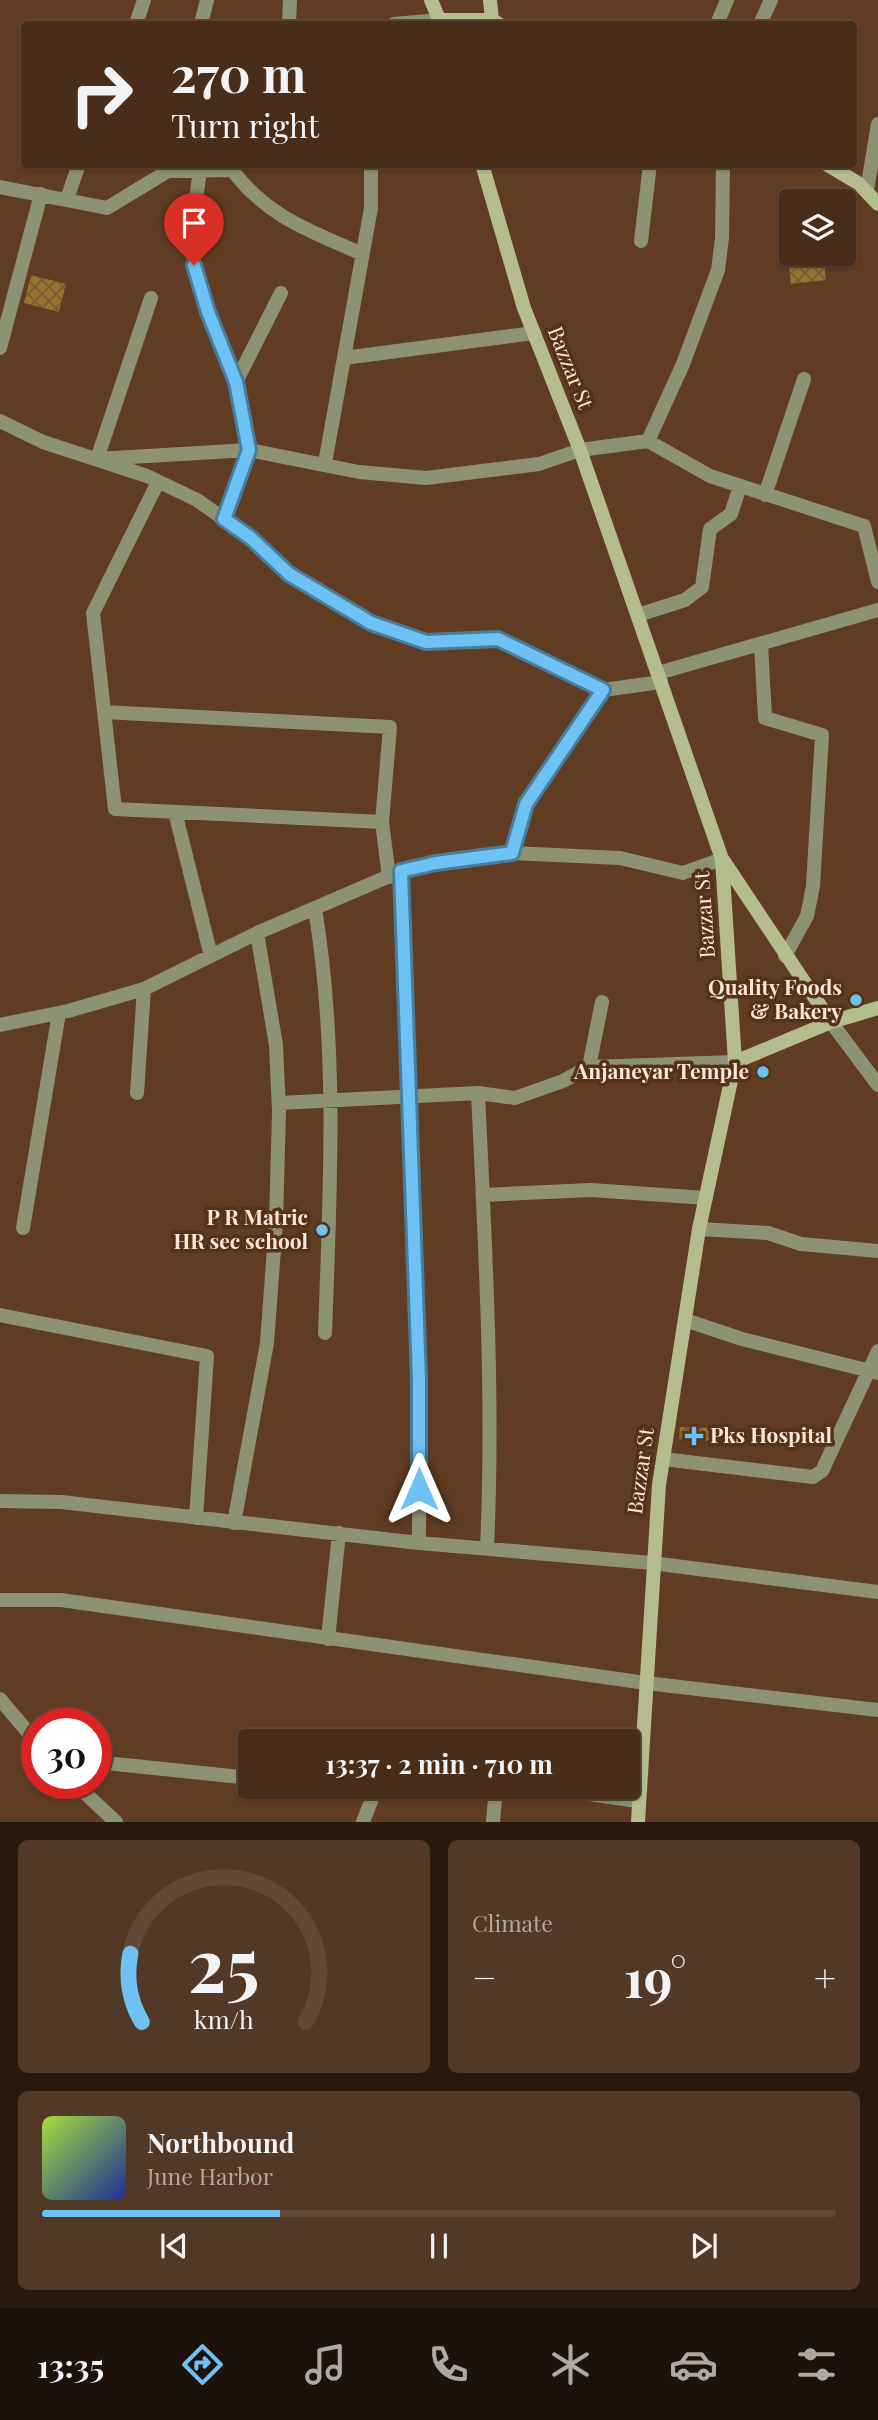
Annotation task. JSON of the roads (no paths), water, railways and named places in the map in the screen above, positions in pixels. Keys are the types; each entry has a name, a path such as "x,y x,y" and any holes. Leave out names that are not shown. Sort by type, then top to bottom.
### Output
{"main road":[{"path":"430,0 440,21"},
{"path":"490,0 495,21"},
{"name":"Bazzar St","path":"483,168 534,333 580,450 722,859 735,1062 699,1229 663,1459 652,1563 638,1822"},
{"path":"832,168 867,190 878,204"},
{"path":"722,859 831,1022"},
{"path":"735,1062 831,1022 878,1008"}],"street":[{"path":"137,21 144,0"},
{"path":"202,21 207,0"},
{"path":"289,21 290,0"},
{"path":"718,21 727,0"},
{"path":"761,21 771,0"},
{"path":"867,190 878,124"},
{"path":"67,199 78,168"},
{"path":"0,187 107,208 168,168 200,171 226,168"},
{"path":"236,168 252,195 282,218 362,254"},
{"path":"325,463 371,208 371,168"},
{"path":"641,241 650,168"},
{"path":"648,441 683,363 718,270 722,238 723,168"},
{"path":"200,171 194,216 194,265 208,312 236,382 249,450 224,519"},
{"path":"0,348 41,194"},
{"path":"236,382 281,293"},
{"path":"97,459 151,298"},
{"path":"344,358 534,333"},
{"path":"765,495 804,379"},
{"path":"0,421 43,442 97,459 197,500 251,538 289,574 371,623 426,642 498,639 603,690 660,678 696,660 878,610"},
{"path":"97,459 249,450 325,463 359,472 426,478 539,464 580,450 648,441 710,476 864,526 878,582"},
{"path":"158,482 93,613 116,809 382,822"},
{"path":"638,615 685,600 702,587 710,529 731,514 740,486"},
{"path":"761,644 765,718 822,735 813,886 807,916 785,956"},
{"path":"512,853 526,804 603,690"},
{"path":"104,712 390,727 382,822 395,874 410,1098 419,1380 419,1543"},
{"path":"175,812 211,956"},
{"path":"0,1025 59,1013 144,989 257,933 395,874 436,863 512,853 620,858 683,873 722,859"},
{"path":"315,909 328,1014 326,1333"},
{"path":"233,1523 267,1343 276,1222 279,1103 276,1045 257,933"},
{"path":"137,1093 144,989"},
{"path":"589,1067 602,1002"},
{"path":"23,1228 59,1013"},
{"path":"831,1022 878,1085"},
{"path":"279,1103 478,1093 515,1097 563,1081 589,1067 735,1062"},
{"path":"478,1093 492,1443 487,1548"},
{"path":"483,1195 591,1190 706,1198"},
{"path":"699,1229 768,1233 801,1244 878,1251"},
{"path":"0,1315 206,1356 196,1518"},
{"path":"685,1320 742,1339 872,1371"},
{"path":"663,1459 813,1477 822,1471 872,1371 878,1351"},
{"path":"0,1502 61,1502 419,1543 652,1563 878,1592"},
{"path":"328,1639 339,1533"},
{"path":"0,1600 61,1600 646,1684 878,1710"},
{"path":"0,1699 21,1724"},
{"path":"112,1764 238,1777"},
{"path":"91,1799 116,1822"},
{"path":"363,1822 372,1799"},
{"path":"493,1822 495,1799"},
{"path":"624,1799 638,1801"}],"place":[{"name":"Quality Foods & Bakery","path":"856,1000"},
{"name":"Anjaneyar Temple","path":"763,1072"},
{"name":"P R Matric HR sec school","path":"322,1230"},
{"name":"Pks Hospital","path":"694,1436"}]}
